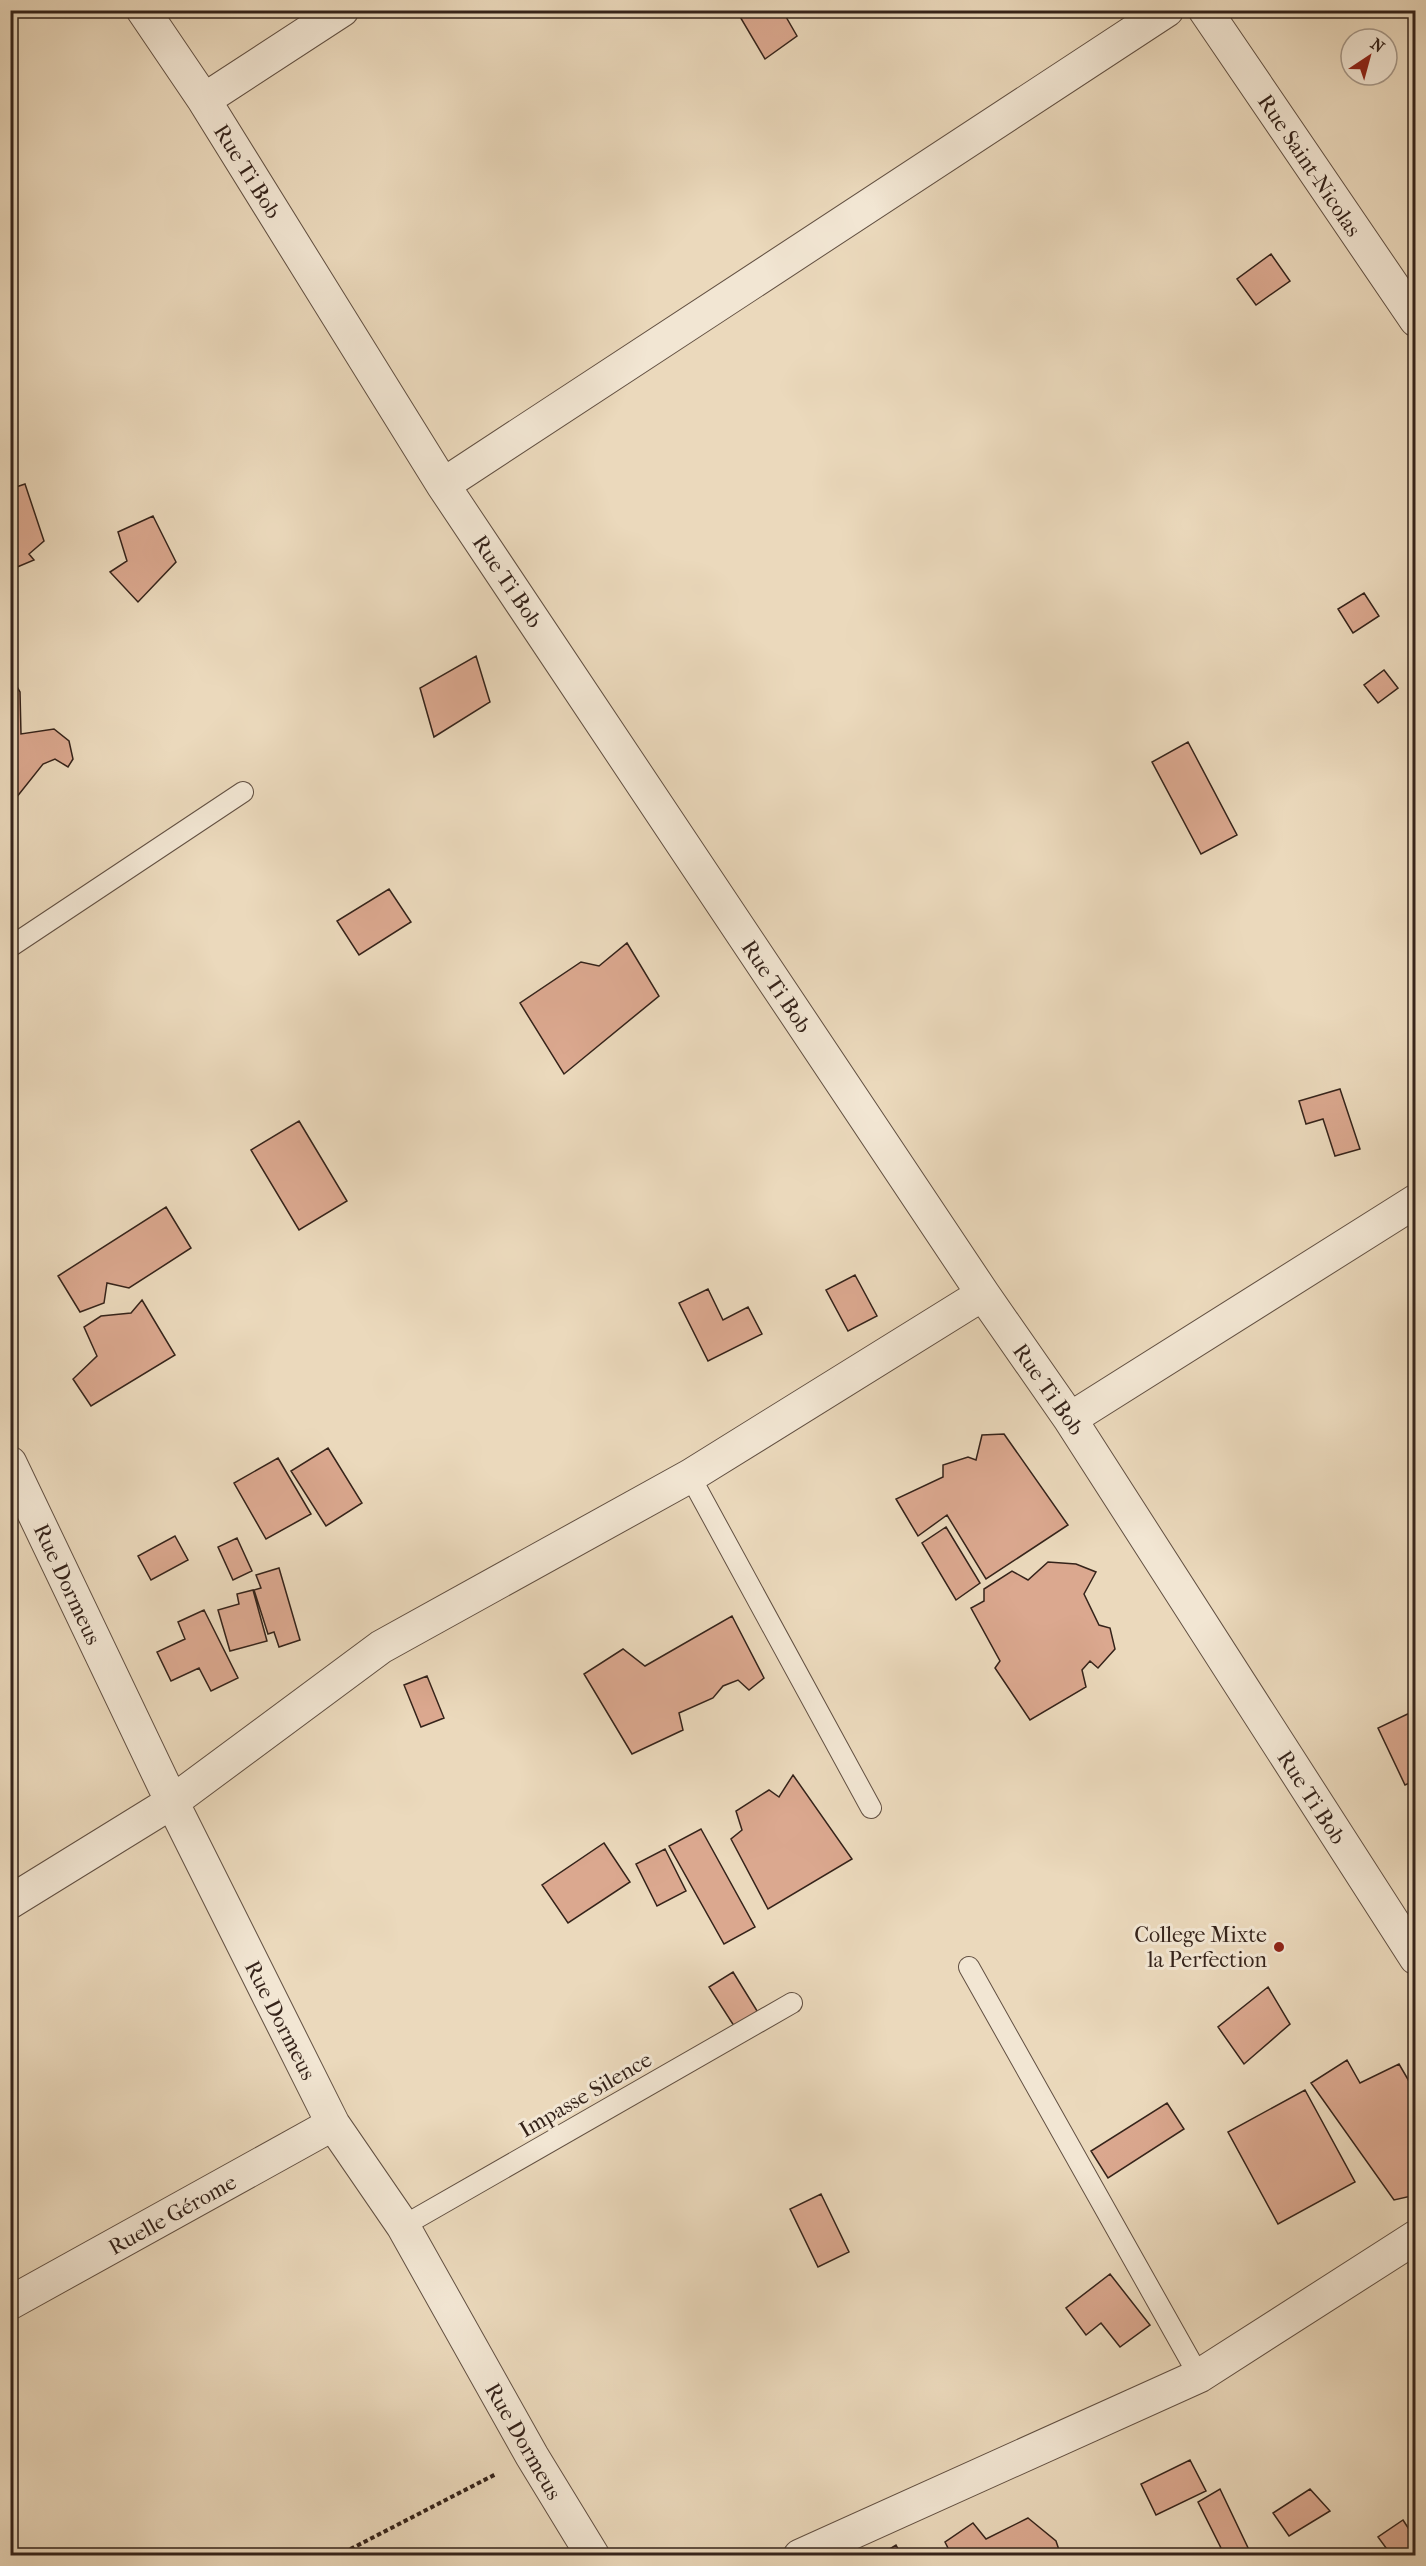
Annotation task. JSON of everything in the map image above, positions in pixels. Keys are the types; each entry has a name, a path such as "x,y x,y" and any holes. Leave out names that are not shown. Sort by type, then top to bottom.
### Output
{"street":[{"name":"Rue Ti Bob","path":"143,10 204,100 443,485 982,1294 1070,1419 1416,1958"},
{"path":"204,100 342,10"},
{"path":"443,485 1167,10"},
{"name":"Rue Saint-Nicolas","path":"1205,10 1416,320"},
{"path":"1070,1419 1416,1201"},
{"path":"10,1902 172,1802 381,1647 690,1476 982,1294"},
{"name":"Rue Dormeus","path":"10,1463 172,1802 333,2124 403,2226 532,2456 593,2556"},
{"name":"Ruelle Gérome","path":"10,2303 333,2124"},
{"path":"800,2556 1199,2376 1416,2237"}],"lane":[{"path":"10,947 243,792"},
{"path":"690,1476 871,1808"},
{"path":"969,1967 1199,2376"},
{"name":"Impasse Silence","path":"403,2226 792,2003"}],"path":[{"path":"337,2556 532,2456"}],"building":[{"path":"736,10 782,10 797,36 765,59"},
{"path":"1271,254 1290,281 1256,305 1237,279"},
{"path":"25,484 44,541 29,554 34,560 10,570 10,489"},
{"path":"153,516 176,562 138,602 110,572 127,561 118,532"},
{"path":"1364,593 1379,616 1353,633 1338,609"},
{"path":"476,656 490,702 434,737 420,688"},
{"path":"1384,670 1398,688 1378,703 1364,685"},
{"path":"12,678 20,692 21,734 54,729 69,741 73,759 68,767 55,759 43,764 16,798 10,798"},
{"path":"1188,742 1237,835 1201,854 1152,762"},
{"path":"389,889 411,922 359,955 337,921"},
{"path":"627,943 659,996 564,1074 520,1003 581,962 599,966"},
{"path":"1340,1089 1360,1149 1335,1156 1323,1119 1306,1124 1299,1101"},
{"path":"299,1121 347,1201 299,1230 251,1150"},
{"path":"166,1207 191,1248 129,1288 107,1283 104,1303 80,1312 58,1276"},
{"path":"855,1275 877,1316 848,1331 826,1290"},
{"path":"708,1289 723,1320 748,1307 762,1334 708,1361 679,1303"},
{"path":"142,1300 175,1355 91,1406 73,1379 97,1356 84,1327 101,1316 131,1313"},
{"path":"1004,1434 1068,1525 986,1579 947,1515 918,1536 896,1499 943,1477 943,1465 968,1457 976,1460 982,1435"},
{"path":"328,1448 362,1503 326,1526 291,1471"},
{"path":"278,1458 311,1514 266,1539 234,1483"},
{"path":"946,1527 980,1583 956,1600 922,1543"},
{"path":"175,1536 188,1560 151,1580 138,1556"},
{"path":"237,1538 252,1571 233,1580 218,1547"},
{"path":"1048,1562 1076,1564 1096,1572 1084,1594 1099,1625 1110,1628 1115,1649 1098,1668 1090,1661 1082,1670 1086,1687 1030,1720 995,1668 1000,1661 971,1608 984,1601 984,1589 1012,1571 1028,1580"},
{"path":"279,1568 300,1640 279,1647 274,1632 268,1634 254,1590 261,1588 256,1575"},
{"path":"253,1590 267,1641 230,1651 218,1610 239,1604 237,1594"},
{"path":"204,1610 238,1678 211,1691 199,1668 171,1681 157,1652 185,1639 178,1622"},
{"path":"732,1616 764,1678 749,1690 738,1680 723,1686 713,1698 679,1713 683,1730 632,1754 584,1674 623,1649 645,1666"},
{"path":"427,1676 444,1718 421,1727 404,1685"},
{"path":"1416,1710 1416,1780 1405,1785 1378,1728"},
{"path":"793,1775 852,1859 768,1909 731,1839 742,1830 736,1811 769,1790 779,1797"},
{"path":"701,1829 755,1927 724,1944 669,1846"},
{"path":"604,1843 630,1882 568,1923 542,1885"},
{"path":"665,1849 686,1891 657,1906 636,1864"},
{"path":"733,1972 759,2014 736,2029 709,1987"},
{"path":"1268,1987 1290,2024 1244,2064 1218,2027"},
{"path":"1347,2060 1360,2083 1399,2064 1413,2088 1416,2087 1416,2195 1394,2200 1311,2083"},
{"path":"1305,2090 1355,2182 1278,2224 1228,2132"},
{"path":"1167,2103 1184,2129 1108,2178 1091,2151"},
{"path":"821,2194 849,2252 818,2267 790,2209"},
{"path":"1110,2274 1150,2325 1120,2347 1101,2323 1086,2335 1066,2308"},
{"path":"1190,2460 1206,2491 1156,2515 1141,2484"},
{"path":"1220,2489 1251,2554 1225,2556 1198,2502"},
{"path":"1310,2489 1330,2511 1289,2536 1273,2513"},
{"path":"1028,2518 1056,2541 1061,2556 952,2556 945,2542 973,2523 986,2539"},
{"path":"1403,2520 1416,2540 1416,2556 1392,2556 1378,2537"},
{"path":"896,2545 902,2556 878,2556"}],"place":[{"name":"College Mixte la Perfection","path":"1279,1947"}]}
